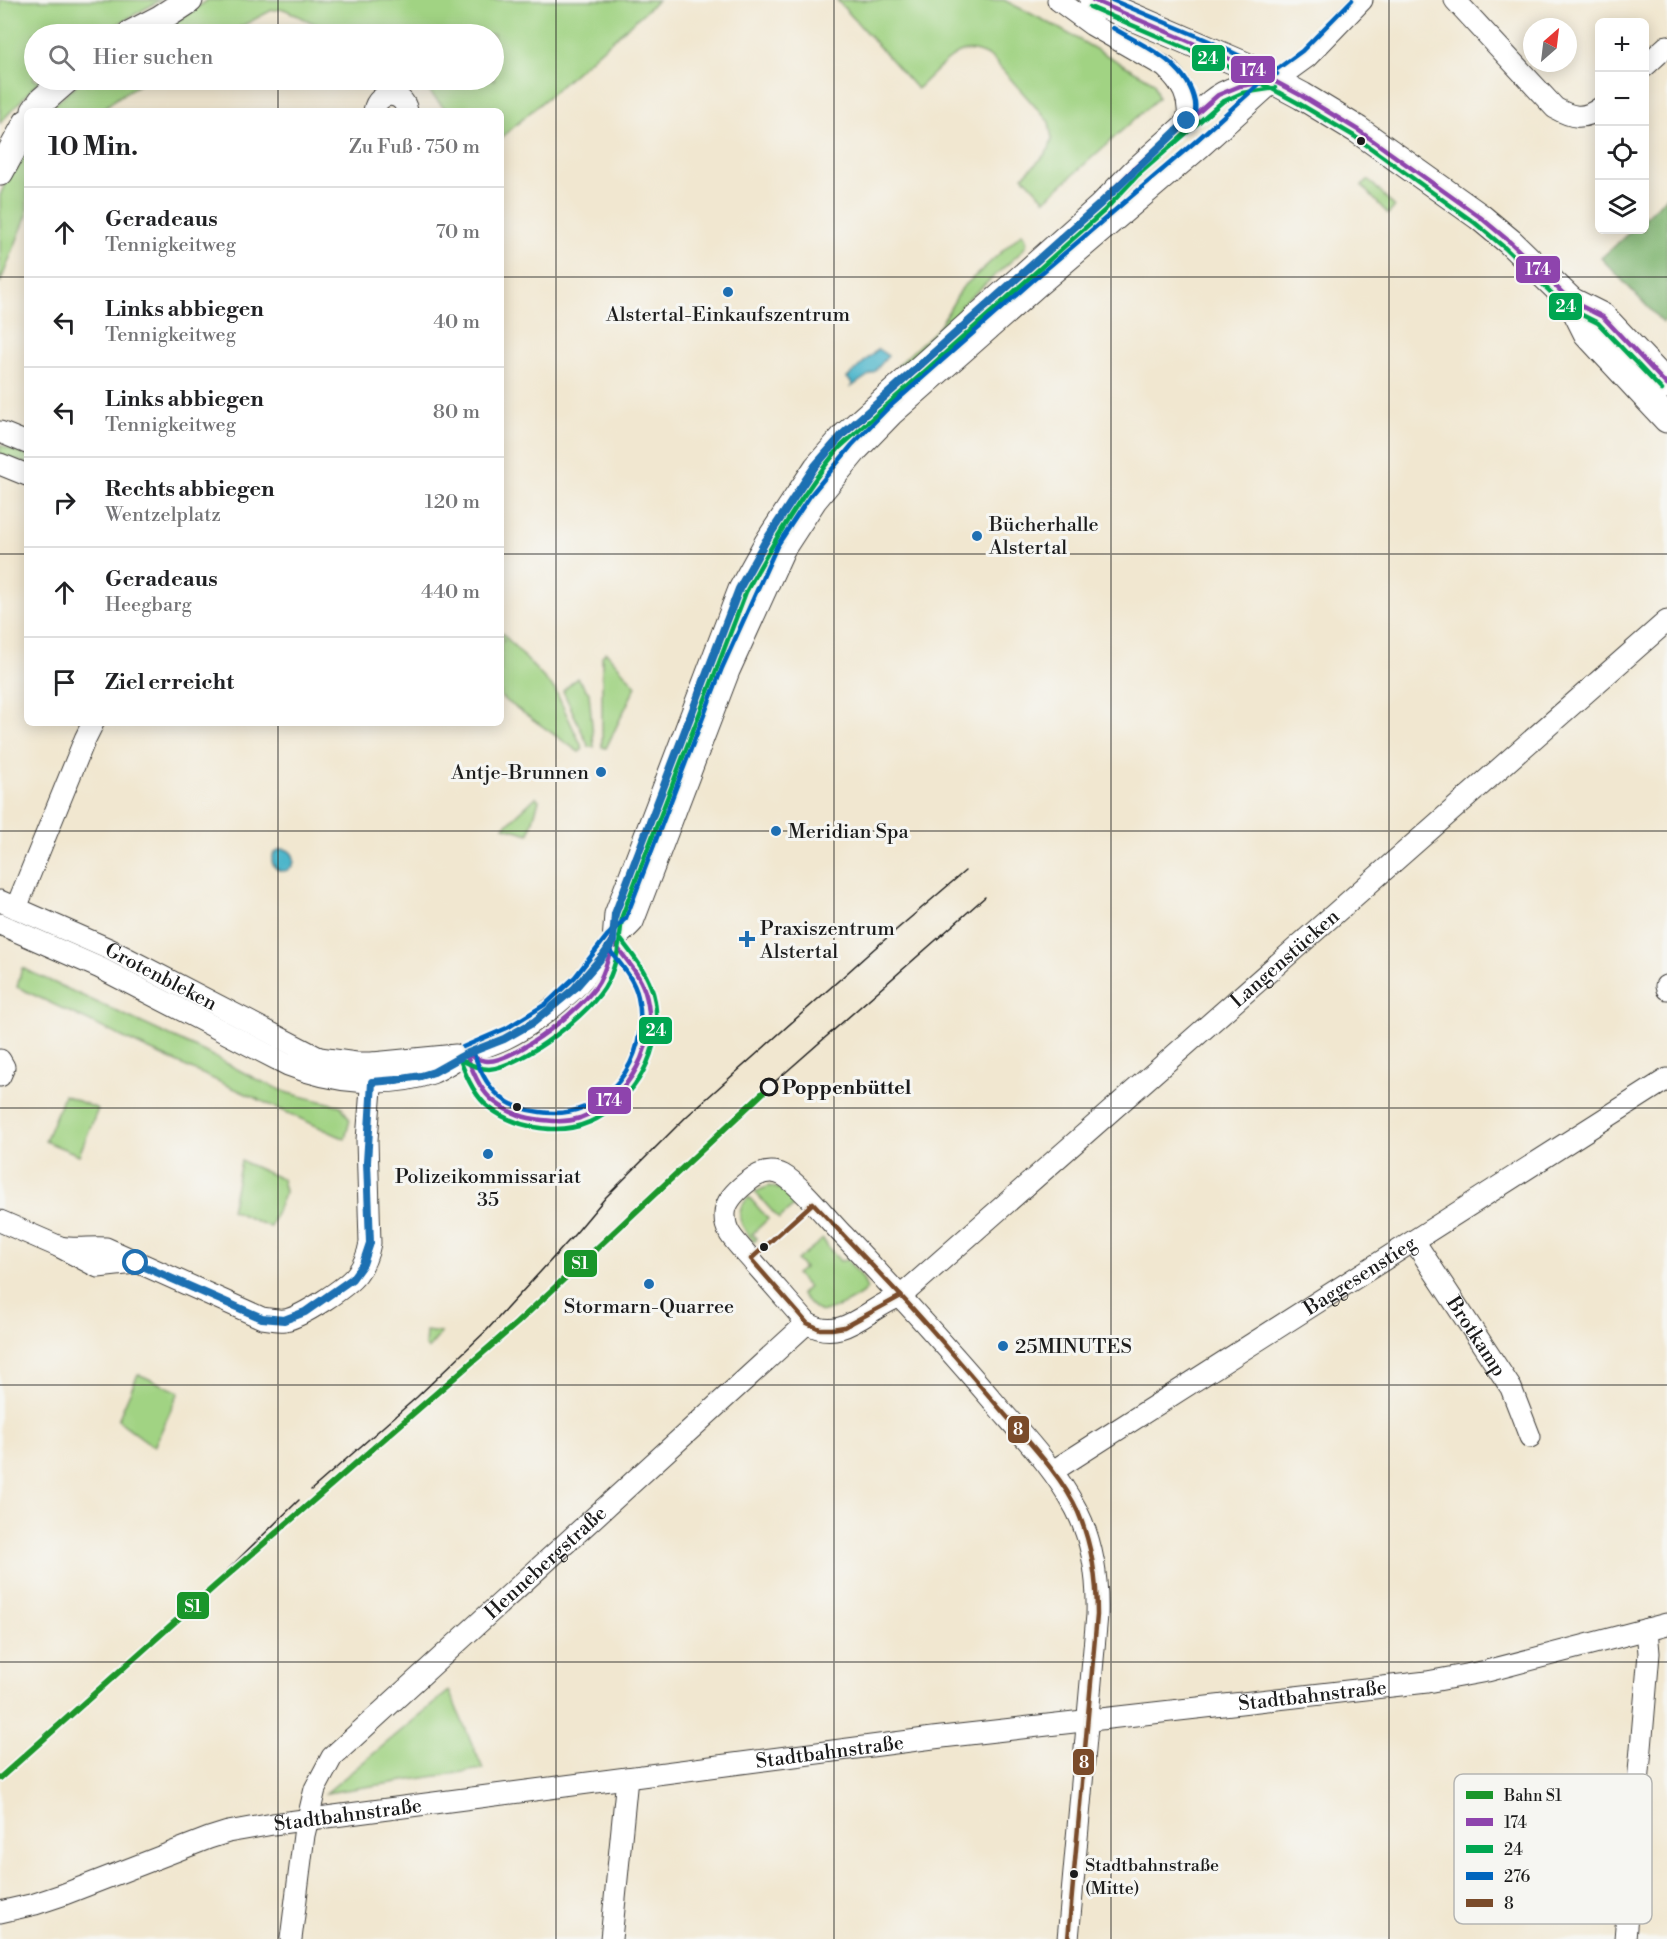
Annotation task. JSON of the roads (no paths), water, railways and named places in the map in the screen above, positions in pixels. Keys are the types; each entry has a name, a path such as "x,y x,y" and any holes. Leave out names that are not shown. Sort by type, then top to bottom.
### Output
{"main road":[{"path":"152,24 189,0"},
{"path":"1093,0 1206,48 1340,117 1458,200 1510,242 1571,301 1603,317 1667,385"},
{"path":"37,108 55,90"},
{"path":"0,172 24,128"},
{"path":"1571,301 1587,333 1667,419"}],"street":[{"path":"1058,0 1092,25 1171,73 1181,84 1186,96 1189,105 1187,121"},
{"path":"0,1221 60,1247 98,1267 136,1263 262,1318 275,1320 292,1318 338,1290 359,1271 370,1243 367,1162 373,1073 421,1076 504,1039 540,1017 575,988 613,942 633,922 729,671 784,550 816,501 858,450 892,415 1036,288 1202,147 1274,81 1321,44 1362,0"},
{"path":"1455,0 1555,108 1569,116 1579,117 1595,111"},
{"path":"1649,62 1667,46"},
{"path":"613,942 615,914 732,606 765,542 815,466 843,434 1099,205 1187,121 1220,93 1228,88 1274,81"},
{"path":"375,108 380,98 390,95 401,98 406,108"},
{"path":"0,432 24,442"},
{"path":"0,464 24,474"},
{"name":"Langenstücken","path":"807,1323 824,1330 846,1327 916,1285 1667,621"},
{"path":"8,904 83,728"},
{"name":"Grotenbleken","path":"8,904 109,949 319,1058"},
{"name":"Grotenbleken","path":"0,924 100,968 302,1071 351,1080 373,1073"},
{"name":"Grotenbleken","path":"246,1044 279,1053 356,1063 373,1073"},
{"path":"0,1060 4,1069 0,1076"},
{"name":"Baggesenstieg","path":"1053,1471 1667,1079"},
{"path":"807,1323 731,1235 726,1222 726,1209 732,1197 755,1176 762,1173 776,1173 790,1180 901,1296 1053,1471 1078,1512 1094,1563 1097,1615 1068,1939"},
{"name":"Brotkamp","path":"1414,1241 1510,1388 1530,1437"},
{"name":"Hennebergstraße","path":"291,1939 302,1844 315,1789 332,1757 807,1323"},
{"path":"1639,1774 1649,1653 1657,1626"},
{"name":"Stadtbahnstraße","path":"0,1912 44,1901 219,1835 250,1828 1089,1719 1427,1682 1487,1671 1657,1626"},
{"path":"610,1939 627,1778"},
{"path":"1625,1939 1626,1924"}],"water":[{"path":"878,349 888,356 875,371 851,387 852,383 847,378"},
{"path":"283,849 291,852 294,860 291,868 283,871 275,868 272,860 275,852"}],"tram line":[{"path":"311,1490 417,1397 487,1330 606,1197 687,1116 965,871"},
{"path":"769,1087 985,897"},
{"path":"174,1622 299,1500"}],"rail line":[{"name":"S1","path":"0,1778 215,1586 517,1323 769,1087"}],"place":[{"name":"Alstertal-Einkaufszentrum","path":"728,292"},
{"name":"Bücherhalle Alstertal","path":"977,536"},
{"name":"Antje-Brunnen","path":"601,772"},
{"name":"Meridian Spa","path":"776,831"},
{"name":"Praxiszentrum Alstertal","path":"747,939"},
{"name":"Poppenbüttel","path":"769,1087"},
{"name":"Polizeikommissariat 35","path":"488,1154"},
{"name":"Stormarn-Quarree","path":"649,1284"},
{"name":"25MINUTES","path":"1003,1346"},
{"name":"Stadtbahnstraße (Mitte)","path":"1074,1874"}]}
